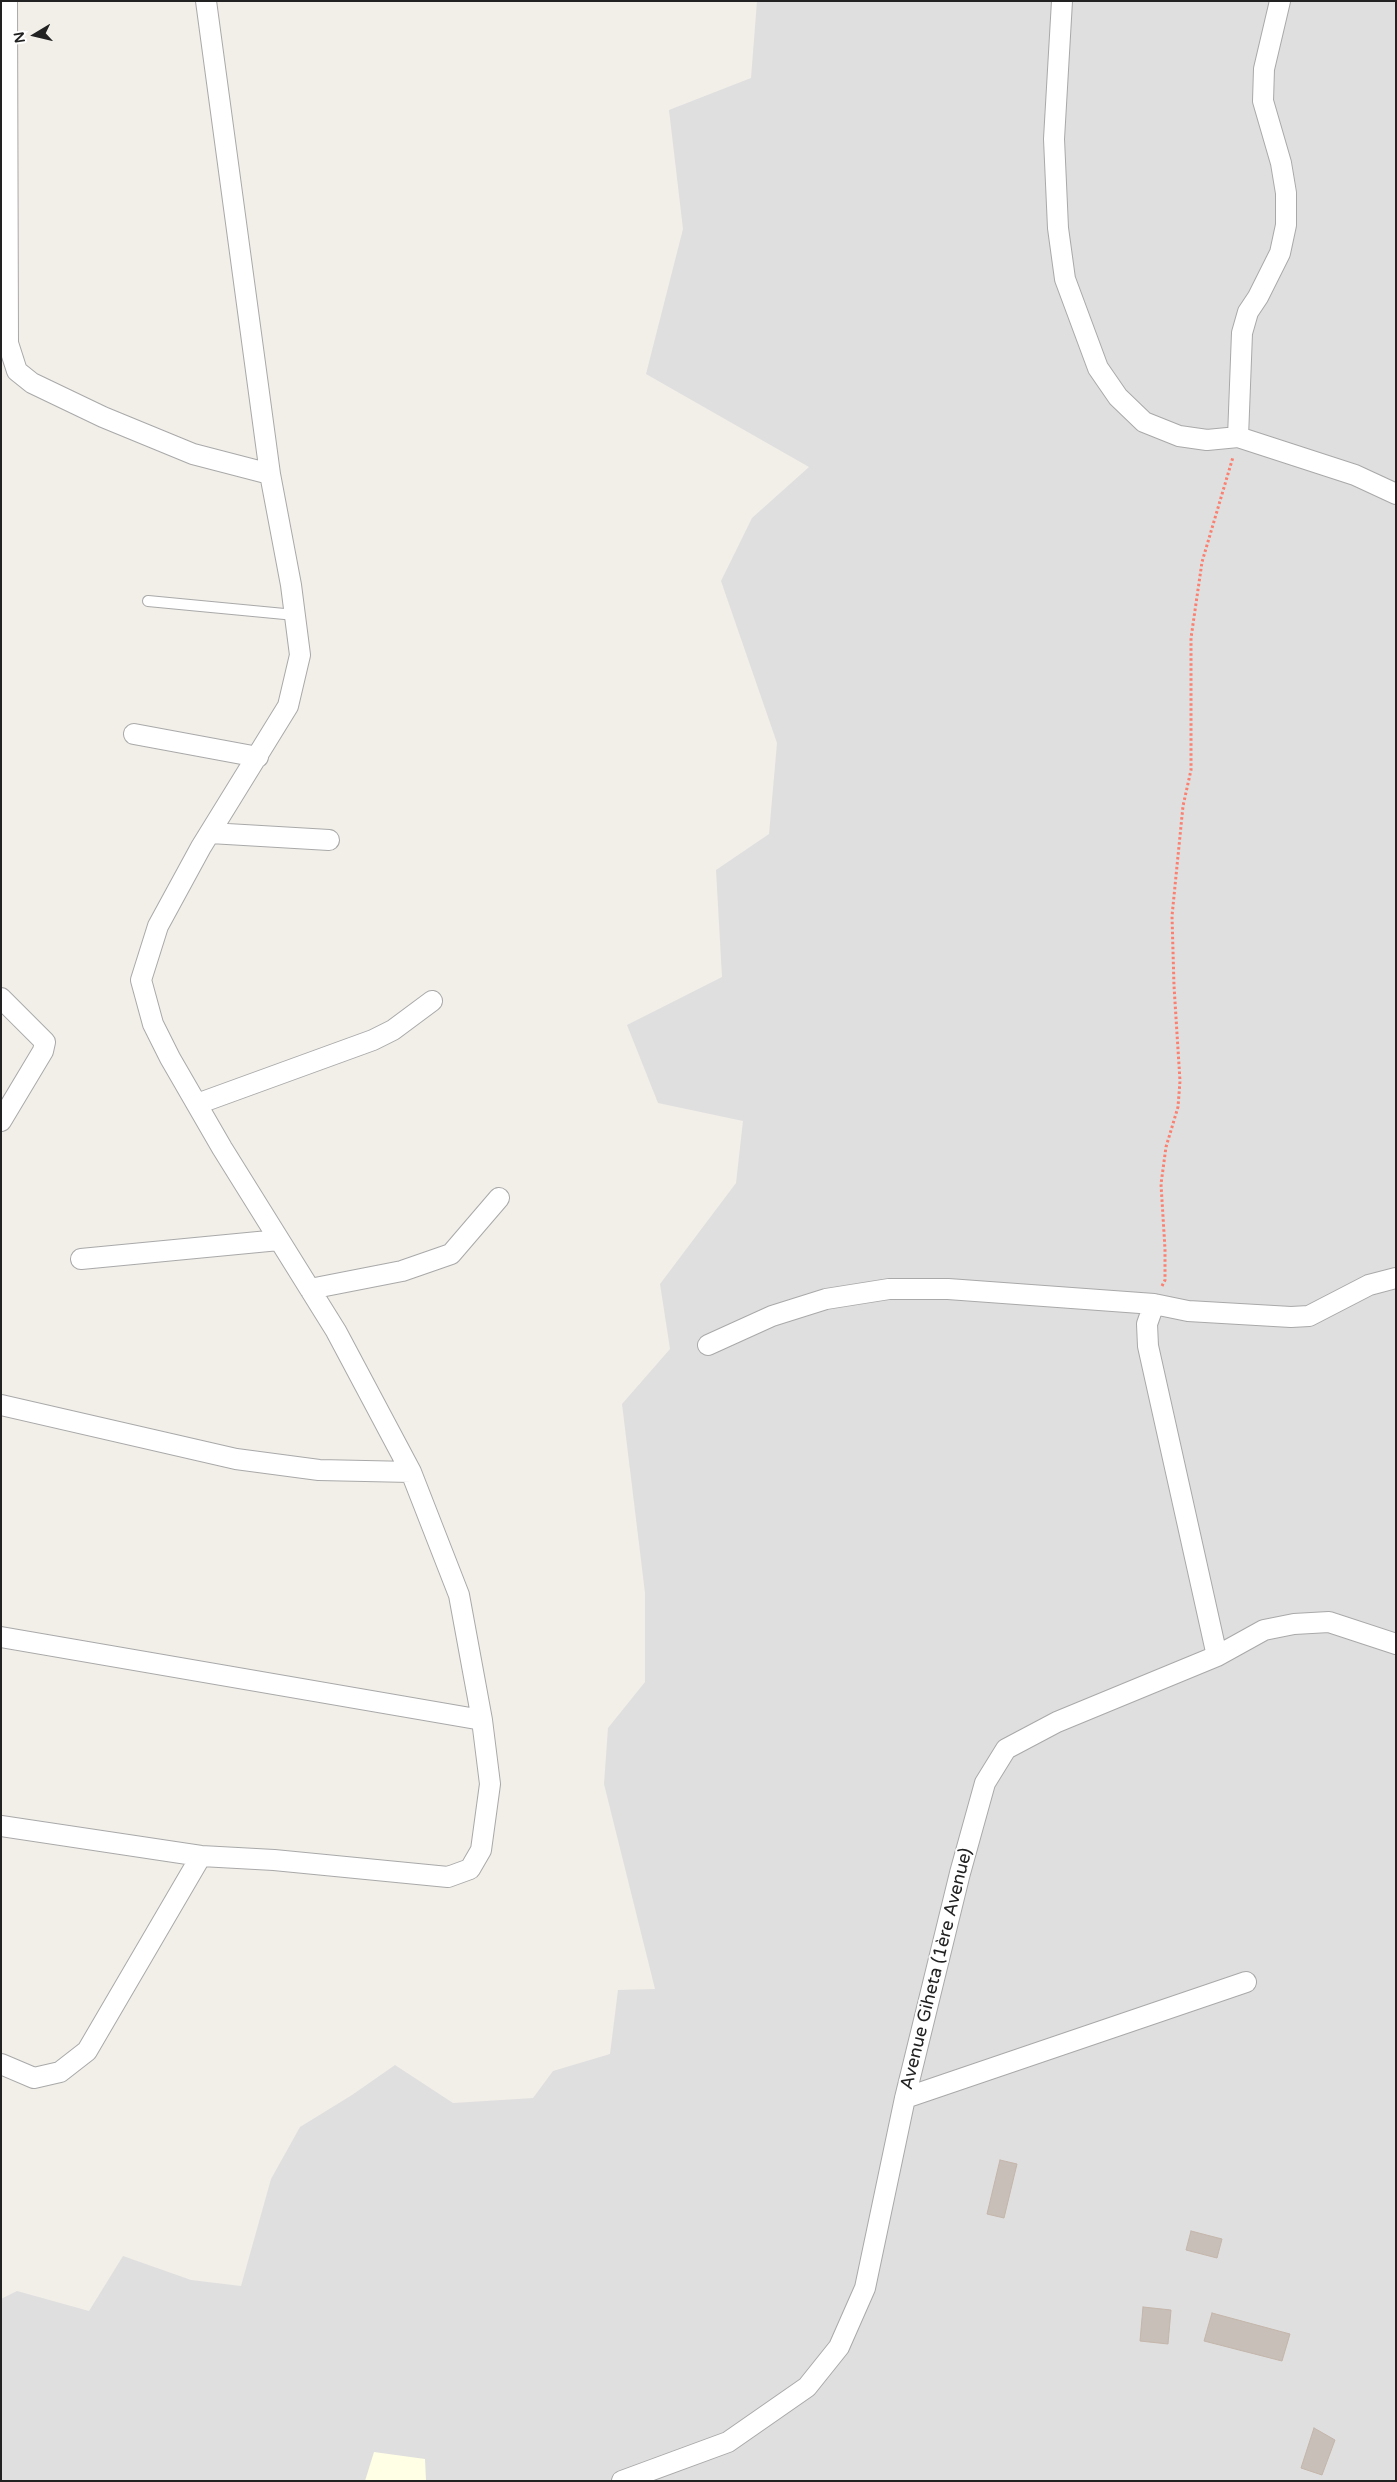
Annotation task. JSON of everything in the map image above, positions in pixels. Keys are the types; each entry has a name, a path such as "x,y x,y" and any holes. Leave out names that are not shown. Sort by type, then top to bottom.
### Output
{"street":[{"path":"7,1 8,343 17,371 32,382 103,417 193,454 270,474"},
{"path":"1,1826 201,1856 274,1860 448,1877 470,1869 481,1850 490,1784 482,1720 458,1595 411,1472 336,1331 197,1104 153,1024 141,980 158,926 210,833 258,758 288,706 300,655 295,615 270,474 206,1"},
{"path":"1062,1 1054,138 1058,228 1065,279 1098,368 1118,397 1144,422 1179,436 1207,440 1238,437 1355,475 1396,494"},
{"path":"1238,437 1242,333 1248,312 1258,298 1280,253 1286,225 1284,178 1263,101 1264,69 1280,1"},
{"path":"134,734 258,758"},
{"path":"210,833 329,840"},
{"path":"1,998 45,1042 43,1051 1,1121"},
{"path":"197,1104 373,1040 393,1030 432,1000"},
{"path":"310,1289 402,1271 451,1254 500,1198"},
{"path":"81,1259 279,1240"},
{"path":"708,1345 772,1316 826,1298 889,1289 948,1289 1154,1304 1188,1310 1291,1317 1309,1316 1369,1285 1396,1278"},
{"path":"1154,1304 1147,1324 1148,1346 1216,1656"},
{"path":"1,1405 236,1459 319,1470 411,1472"},
{"name":"Avenue Giheta (1ère Avenue)","path":"622,2481 728,2442 807,2387 839,2347 865,2288 906,2098 960,1873 985,1783 1006,1749 1057,1722 1216,1656 1264,1630 1294,1624 1329,1622 1396,1644"},
{"path":"1,1637 482,1720"},
{"path":"1,2064 34,2078 60,2072 86,2051 201,1856"},
{"path":"906,2098 1246,1982"}],"lane":[{"path":"148,601 295,615"}],"path":[{"path":"1154,1304 1165,1280 1161,1184 1166,1147 1178,1107 1179,1090 1172,916 1183,806 1191,770 1191,638 1202,562 1238,437"}],"shaded area":[{"path":"757,1 1396,1 1396,2481 1,2481 1,2299 17,2291 89,2311 123,2256 191,2280 241,2286 271,2179 300,2127 352,2095 395,2065 453,2103 533,2098 553,2071 610,2054 618,1990 655,1989 604,1784 608,1728 645,1682 645,1593 622,1404 670,1349 660,1284 736,1183 743,1121 658,1103 627,1025 722,977 716,870 769,834 777,743 721,581 752,518 809,467 646,374 683,229 669,110 751,78"},
{"path":"374,2452 425,2459 426,2481 365,2481"}],"building":[{"path":"1000,2160 1017,2164 1004,2218 987,2214"},
{"path":"1191,2231 1222,2239 1217,2258 1186,2250"},
{"path":"1143,2307 1171,2310 1168,2344 1140,2341"},
{"path":"1212,2313 1290,2334 1282,2361 1204,2341"},
{"path":"1314,2428 1335,2440 1322,2475 1301,2468"}]}
